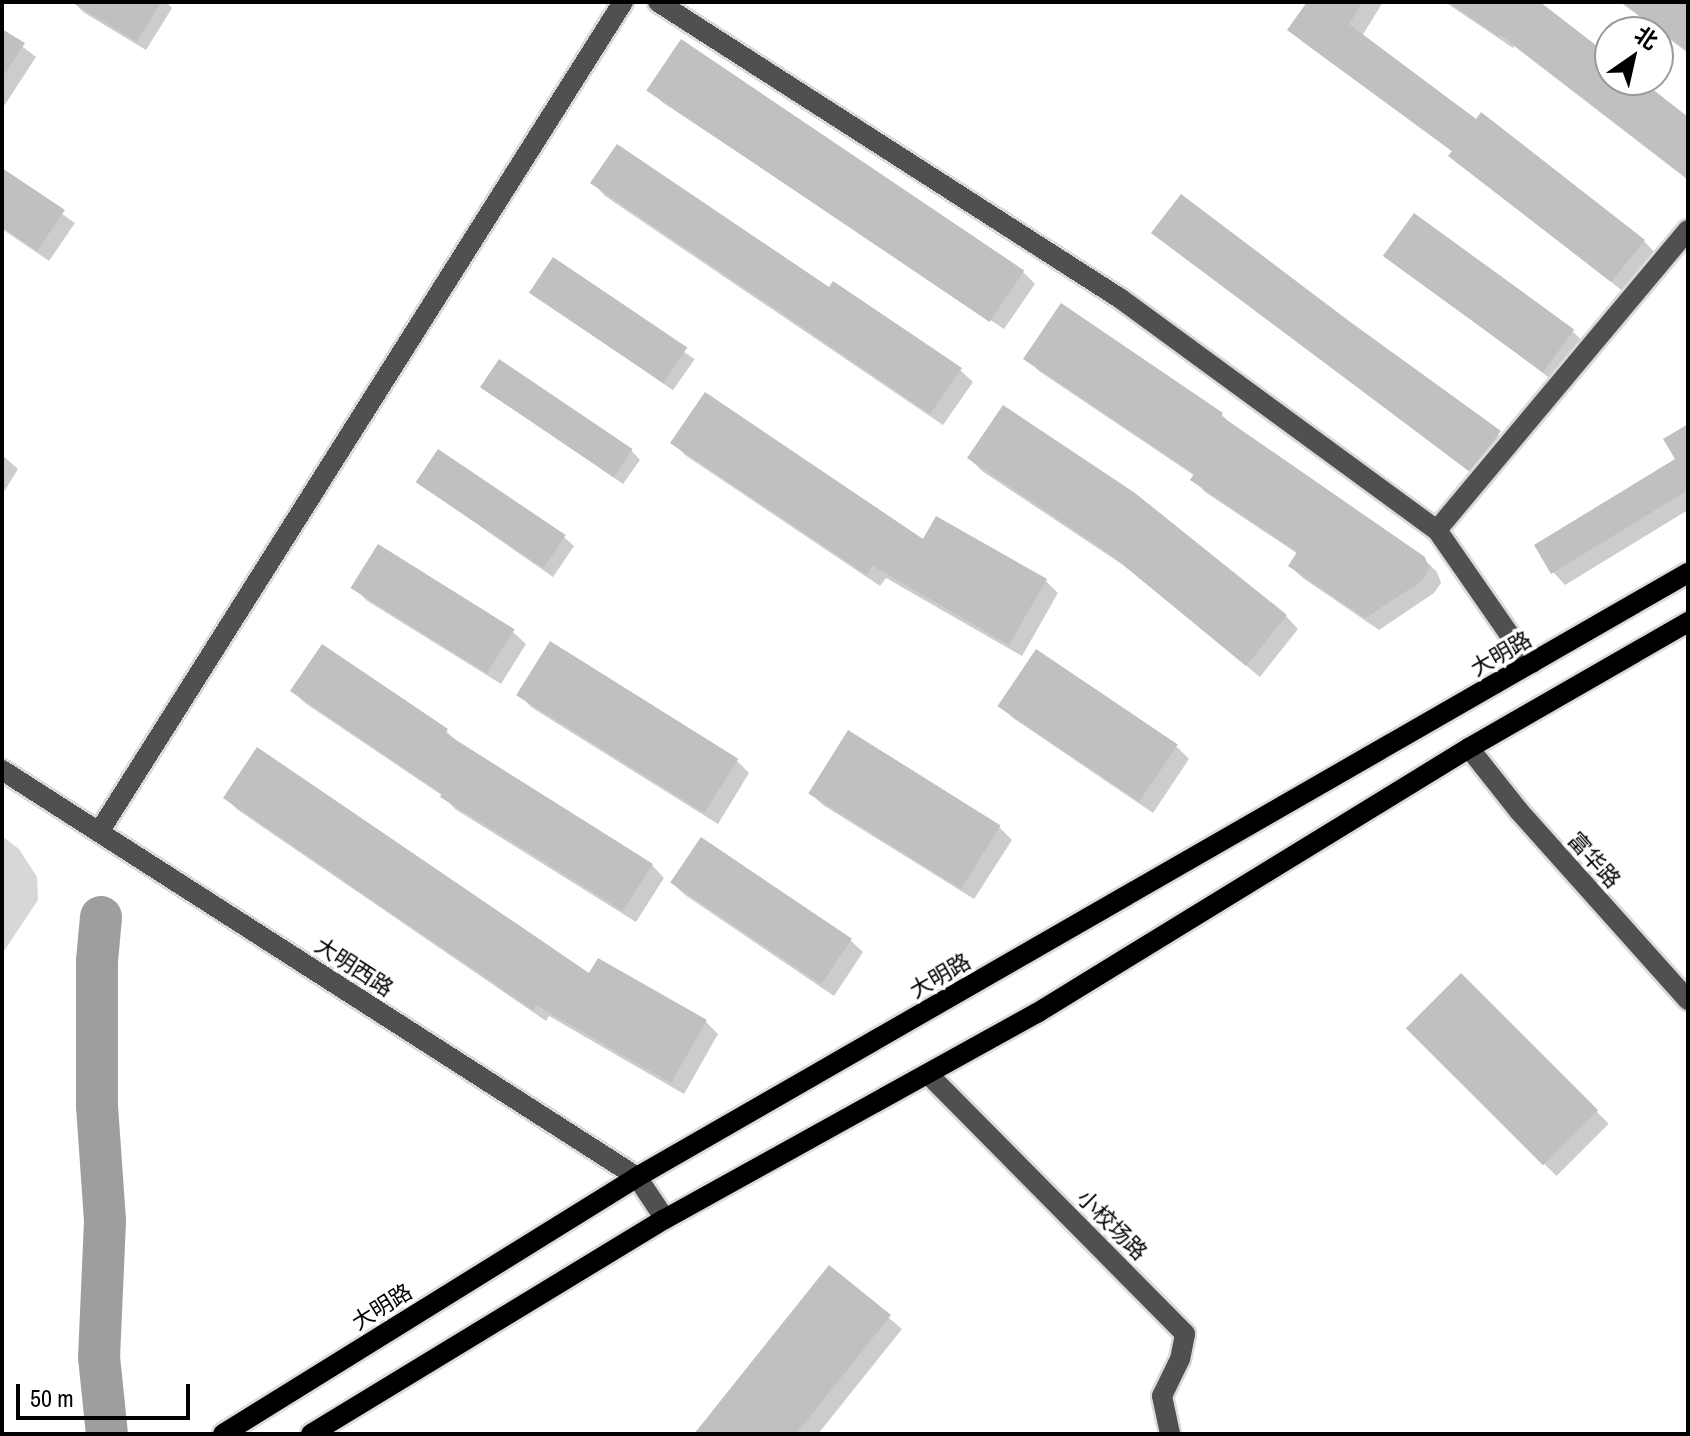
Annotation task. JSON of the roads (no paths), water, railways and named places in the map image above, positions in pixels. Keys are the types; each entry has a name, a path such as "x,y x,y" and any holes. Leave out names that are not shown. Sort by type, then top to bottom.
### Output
{"main road":[{"name":"大明路","path":"223,1434 637,1177 1688,573"},
{"path":"311,1434 665,1219 929,1075 1469,748 1688,622"}],"street":[{"path":"99,832 623,2"},
{"path":"658,2 1121,299 1437,530 1523,654 1533,663"},
{"path":"1437,530 1688,230"},
{"name":"富华路","path":"1469,748 1519,811 1688,1000"},
{"name":"大明西路","path":"2,770 637,1177 665,1219"},
{"name":"小校场路","path":"929,1075 1185,1334 1180,1359 1162,1396 1163,1417 1170,1434"}],"waterway":[{"path":"101,917 97,961 97,1106 105,1221 99,1357 107,1434"}]}
